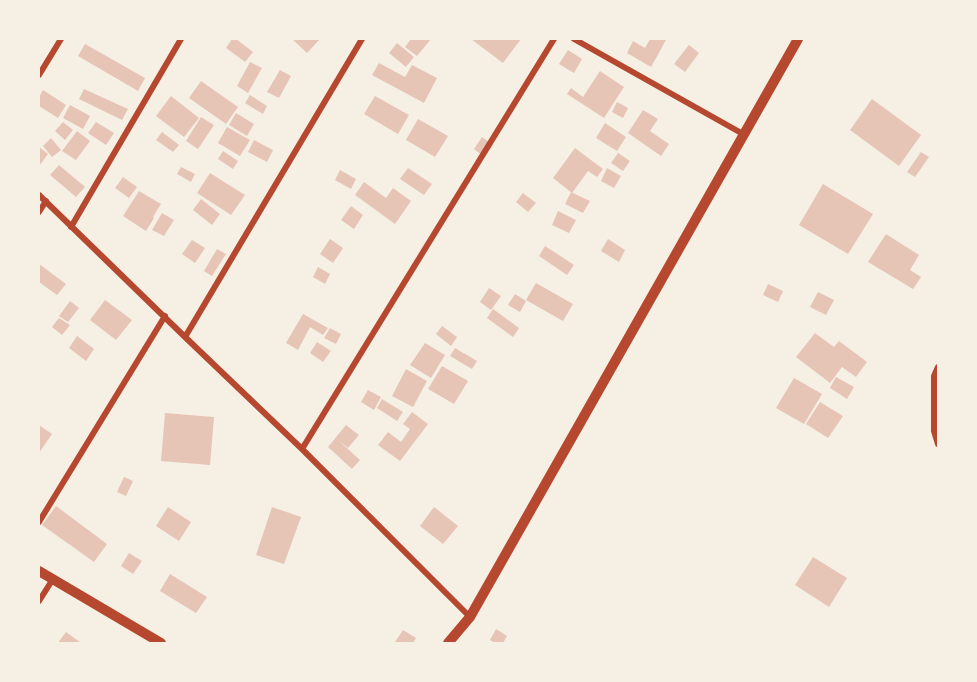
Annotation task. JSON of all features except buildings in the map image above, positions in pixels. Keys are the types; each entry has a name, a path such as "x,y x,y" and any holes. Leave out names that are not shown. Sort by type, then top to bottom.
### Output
{"street":[{"path":"39,75 61,39"},
{"path":"71,227 181,39"},
{"path":"185,338 362,39"},
{"path":"302,449 554,39"},
{"path":"574,39 743,134"},
{"path":"448,643 470,617 798,39"},
{"path":"39,195 302,449 470,617"},
{"path":"39,212 46,201"},
{"path":"39,522 165,316"},
{"path":"938,367 934,376 934,431 938,444"},
{"path":"39,571 161,643"},
{"path":"39,600 53,579"}]}
